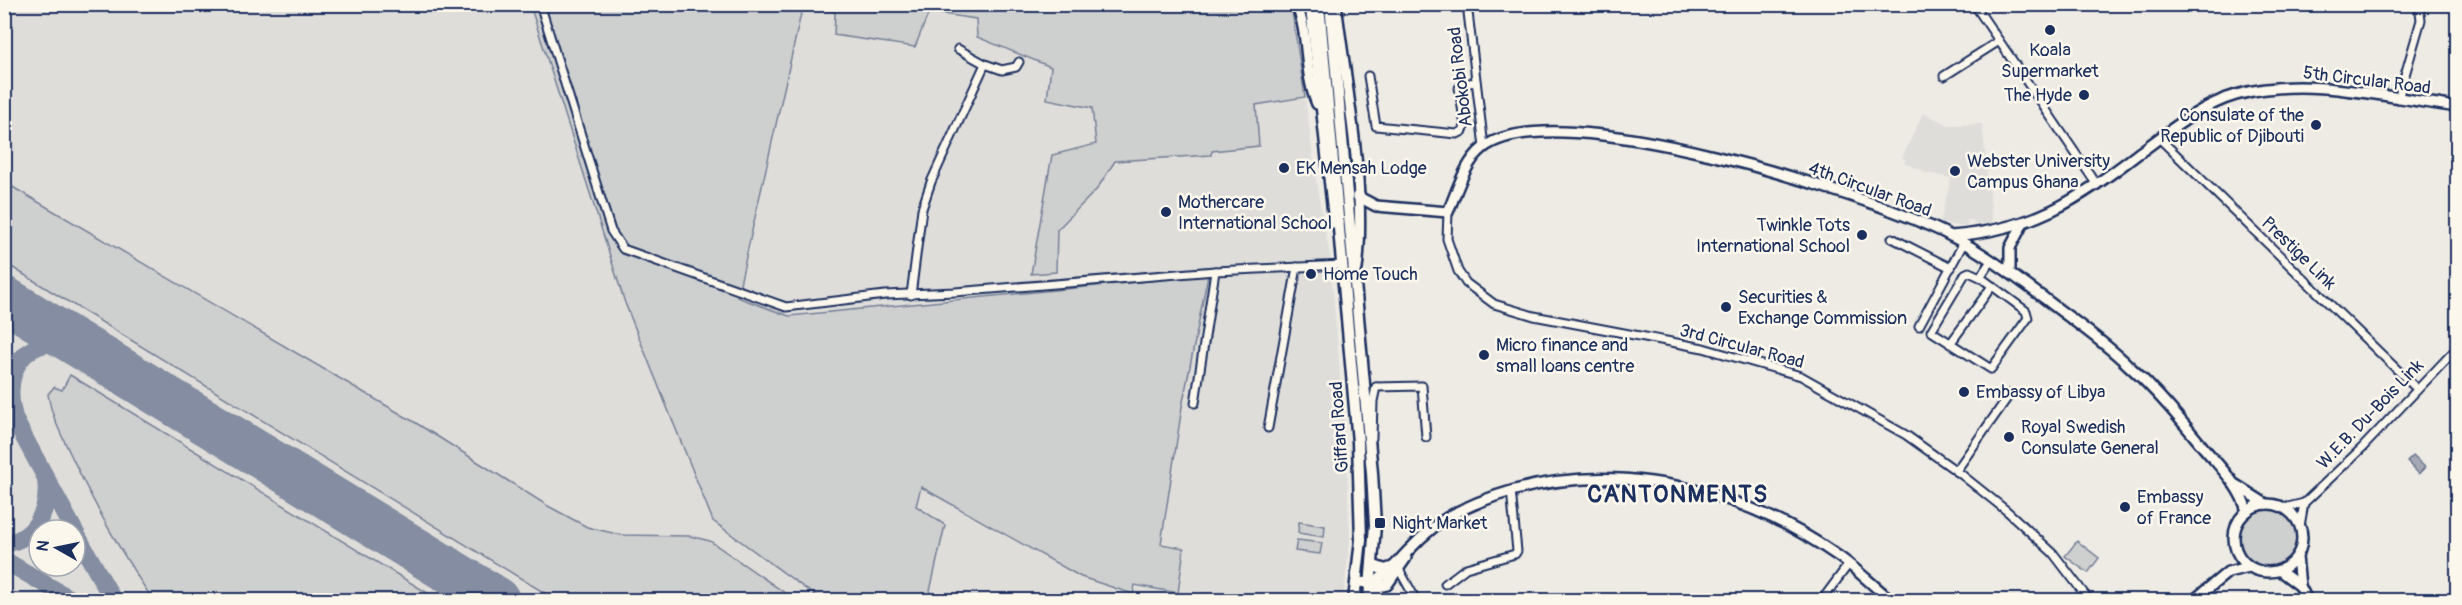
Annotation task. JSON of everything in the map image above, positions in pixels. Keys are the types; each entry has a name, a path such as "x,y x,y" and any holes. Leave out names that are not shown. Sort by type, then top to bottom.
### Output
{"main road":[{"name":"Giffard Road","path":"1319,4 1342,251 1362,518 1354,600"},
{"name":"Giffard Road","path":"1330,4 1330,110 1354,280 1370,446 1375,525 1374,566 1369,600"},
{"path":"1374,566 1385,570 1397,569"}],"street":[{"path":"540,4 611,231 623,249 786,308 885,295 911,295 1215,271 1343,265"},
{"path":"1296,4 1303,23 1312,93 1330,110"},
{"name":"Giffard Road","path":"1310,4 1330,110"},
{"name":"Giffard Road","path":"1336,4 1357,196 1358,265 1354,280"},
{"name":"Abokobi Road","path":"1467,4 1484,147"},
{"path":"1974,4 2097,185"},
{"path":"2398,99 2421,20 2419,4"},
{"path":"1944,76 1999,41"},
{"path":"958,49 985,64 1007,70 1016,67 1019,62"},
{"path":"911,295 922,209 931,182 985,64"},
{"path":"1368,76 1376,126 1457,134 1463,132 1465,126 1459,88 1463,84 1476,82"},
{"name":"5th Circular Road","path":"1951,236 1987,233 2022,225 2043,216 2097,185 2159,138 2217,102 2246,92 2320,88 2457,108"},
{"name":"4th Circular Road","path":"1484,147 1504,137 1525,132 1554,131 1645,142 1726,160 1813,184 1951,236 2010,273 2129,365 2175,413 2232,482 2247,511"},
{"name":"Prestige Link","path":"2159,138 2417,389"},
{"path":"1357,196 1376,206 1448,212 1467,169 1484,147"},
{"path":"1358,219 1376,206"},
{"name":"3rd Circular Road","path":"1448,212 1447,239 1458,271 1466,283 1494,304 1534,316 1703,348 1801,376 1906,435 1956,471 2007,511 2053,553 2089,600"},
{"path":"2010,273 2010,248 2022,225"},
{"path":"1892,238 1950,268"},
{"path":"1919,326 1964,244"},
{"path":"1980,277 1991,261"},
{"path":"1268,428 1297,267"},
{"path":"1195,404 1215,271"},
{"path":"1969,272 1980,277 2026,311 2028,318 1993,368 1988,368 1932,333 1931,328 1965,274 1969,272"},
{"path":"1950,344 1992,286"},
{"name":"W.E.B. Du-Bois Link","path":"2304,504 2362,448 2457,347"},
{"path":"1363,372 1376,387"},
{"path":"1376,387 1422,386 1426,437"},
{"path":"1370,446 1374,431 1372,406 1376,387"},
{"path":"1956,471 2010,394"},
{"path":"1357,582 1371,583 1397,569 1411,548 1455,513 1511,490 1561,480 1589,479 1648,482 1687,487 1730,500 1786,525 1836,555 1891,600"},
{"name":"4th Circular Road","path":"2232,482 2266,504"},
{"path":"1445,584 1466,568 1515,554 1517,551 1511,490"},
{"path":"2228,572 2236,550 2235,529 2247,511 2266,504 2284,508 2294,515 2300,526 2302,537 2296,557 2300,586 2307,600"},
{"path":"2284,508 2304,504 2300,526"},
{"path":"2236,550 2249,567 2259,572 2280,571 2296,557"},
{"path":"1822,600 1848,565"},
{"path":"2194,600 2228,572 2249,567"},
{"path":"1397,569 1416,600"},
{"path":"2280,571 2300,586"},
{"path":"1371,583 1382,600"},
{"name":"Giffard Road","path":"1371,583 1376,600"}],"shaded area":[{"path":"982,4 1048,7 1077,4 1291,5 1305,97 1256,105 1259,146 1212,151 1211,155 1115,161 1097,189 1057,230 1056,272 1031,274 1052,155 1096,144 1092,108 1047,99 1051,67 977,37 976,19 929,12 915,47 834,35 835,12 805,5"},
{"path":"4,5 530,5 625,303 713,521 821,600 5,600"},
{"path":"530,5 803,5 737,297 789,316 1208,275 1182,407 1161,544 1184,548 1178,593 1135,585 1133,594 1081,577 921,487 916,506 945,525 928,600 821,600 713,521 625,303"},
{"path":"803,5 835,12 834,35 915,47 928,12 976,19 977,38 1051,67 1047,99 1092,108 1096,144 1052,155 1056,272 1057,230 1097,189 1115,161 1211,155 1211,151 1259,146 1256,105 1305,97 1318,194 1330,256 1346,443 1350,540 1343,600 928,600 945,525 916,506 921,487 1081,577 1133,594 1135,585 1161,544 1182,407 1208,276 788,316 736,296"},
{"name":"Webster University Campus Ghana","path":"1923,113 1949,125 1982,124 1993,227 1976,227 1973,220 1968,220 1966,227 1940,223 1951,178 1922,172 1904,163 1906,160 1902,158"},
{"path":"4,182 416,423 548,506 587,527 621,535 690,536 710,541 795,600 556,600 5,263"},
{"path":"70,375 439,600 153,600 98,509 59,430 48,394 54,387 62,390"},
{"path":"2413,456 2425,467 2419,474 2407,462"},
{"path":"2261,506 2273,506 2289,515 2296,525 2298,537 2296,549 2289,559 2273,568 2261,568 2250,563 2241,554 2236,543 2236,531 2241,520 2250,511"},
{"path":"1299,522 1325,526 1324,537 1298,533"},
{"path":"1297,540 1322,543 1320,554 1295,551"},
{"path":"2077,541 2099,558 2088,573 2065,556"}],"taxiway":[{"path":"16,423 10,393 12,379 24,355 35,348 49,344 66,344 77,347 108,363"},
{"path":"11,413 68,518"},
{"path":"4,544 25,536 38,521 46,502 46,480"},
{"path":"87,553 113,600"},
{"path":"4,560 72,600"}],"runway":[{"path":"4,299 497,600"}],"place":[{"name":"Koala Supermarket","path":"2050,30"},
{"name":"The Hyde","path":"2084,95"},
{"name":"Consulate of the Republic of Djibouti","path":"2316,125"},
{"name":"EK Mensah Lodge","path":"1284,168"},
{"name":"Webster University Campus Ghana","path":"1955,171"},
{"name":"Mothercare International School","path":"1166,212"},
{"name":"Twinkle Tots International School","path":"1862,235"},
{"name":"Home Touch","path":"1311,274"},
{"name":"Securities & Exchange Commission","path":"1726,307"},
{"name":"Micro finance and small loans centre","path":"1484,355"},
{"name":"Embassy of Libya","path":"1964,392"},
{"name":"Royal Swedish Consulate General","path":"2009,437"},
{"name":"Embassy of France","path":"2125,507"},
{"name":"Night Market","path":"1380,523"}],"district":[{"name":"CANTONMENTS","path":"1678,494"}]}
